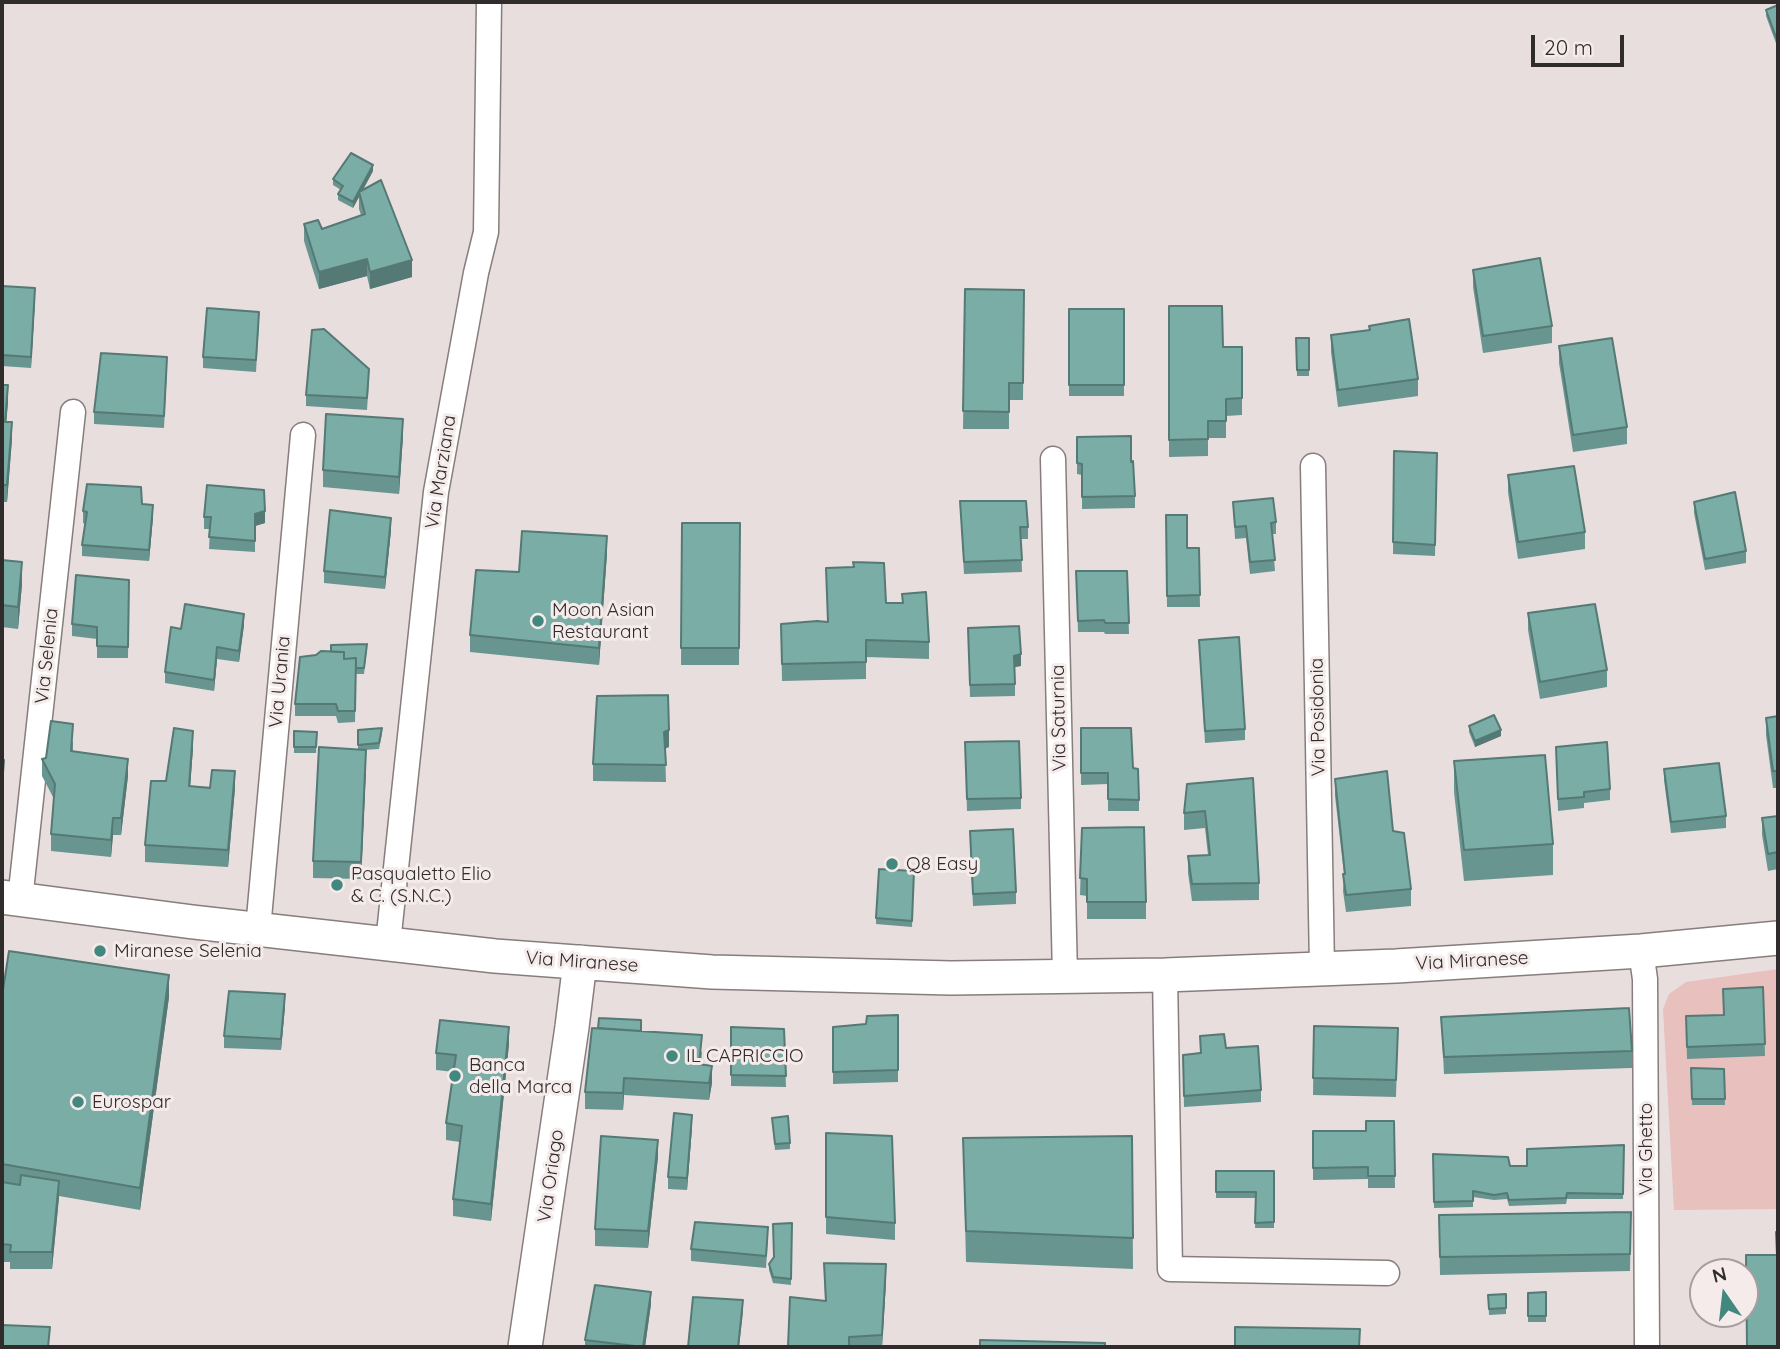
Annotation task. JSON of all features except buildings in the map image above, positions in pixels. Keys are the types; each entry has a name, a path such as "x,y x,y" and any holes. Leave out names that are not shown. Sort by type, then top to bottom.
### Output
{"street":[{"name":"Via Marziana","path":"388,943 436,492 486,232 489,2"},
{"name":"Via Selenia","path":"11,898 73,412"},
{"name":"Via Urania","path":"258,929 303,435"},
{"name":"Via Saturnia","path":"1053,459 1066,977"},
{"name":"Via Posidonia","path":"1313,466 1322,968"},
{"name":"Via Miranese","path":"11,898 495,956 712,972 951,978 1165,975 1322,968 1641,951 1778,938"},
{"name":"Via Ghetto","path":"1641,951 1645,990 1647,1347"},
{"name":"Via Oriago","path":"525,1347 580,962"},
{"path":"1165,975 1170,1269 1387,1273"}],"shaded area":[{"path":"1778,969 1778,1209 1674,1210 1663,1009 1669,994 1686,982"}],"place":[{"name":"Moon Asian Restaurant","path":"538,621"},
{"name":"Q8 Easy","path":"892,864"},
{"name":"Pasqualetto Elio & C. (S.N.C.)","path":"337,885"},
{"name":"Miranese Selenia","path":"100,951"},
{"name":"IL CAPRICCIO","path":"672,1056"},
{"name":"Banca della Marca","path":"455,1076"},
{"name":"Eurospar","path":"78,1102"}]}
